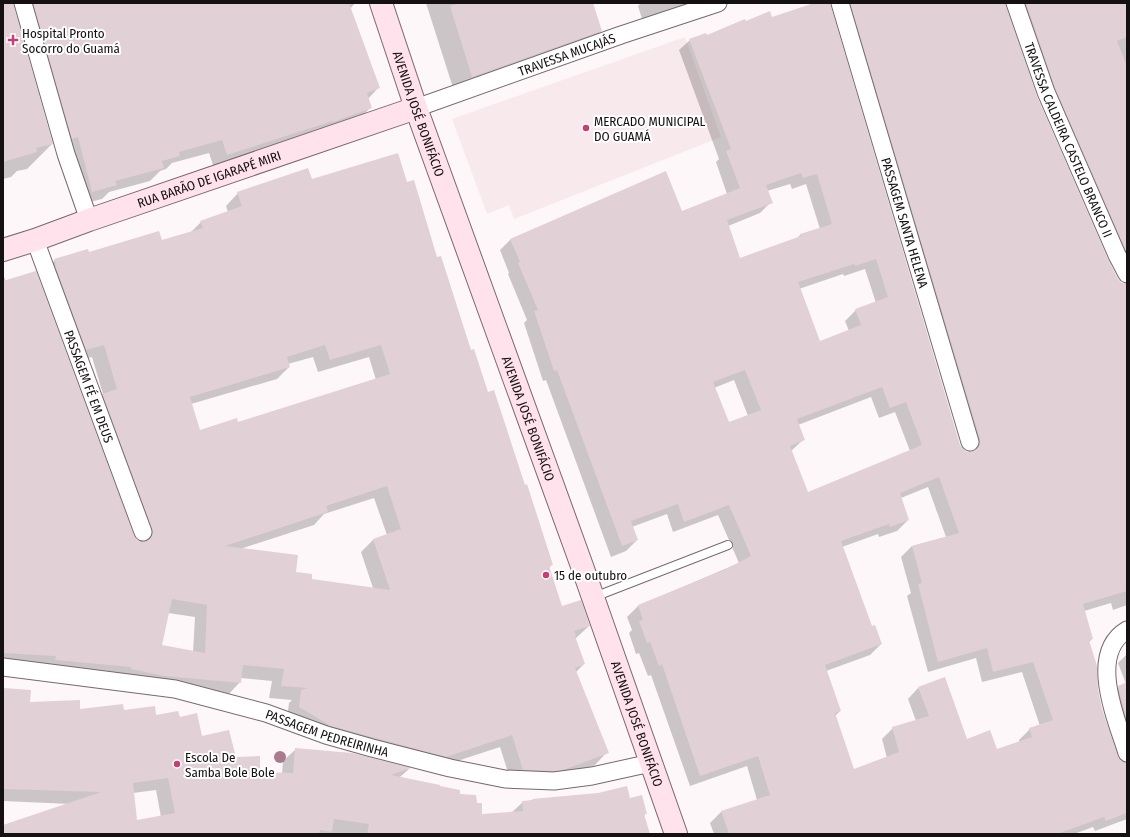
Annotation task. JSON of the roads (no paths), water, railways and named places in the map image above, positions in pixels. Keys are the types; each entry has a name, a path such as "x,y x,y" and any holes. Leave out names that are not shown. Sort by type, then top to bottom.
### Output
{"main road":[{"name":"AVENIDA JOSÉ BONIFÁCIO","path":"381,3 416,108 593,597 676,834"},
{"name":"RUA BARÃO DE IGARAPÉ MIRI","path":"3,250 416,108"}],"street":[{"path":"23,3 66,154 89,220"},
{"name":"TRAVESSA MUCAJÁS","path":"416,108 621,35 718,3"},
{"name":"PASSAGEM SANTA HELENA","path":"840,3 970,442"},
{"name":"TRAVESSA CALDEIRA CASTELO BRANCO II","path":"1015,3 1046,92 1117,255 1127,274"},
{"name":"PASSAGEM FÉ EM DEUS","path":"35,240 143,532"},
{"path":"1127,630 1120,635 1113,644 1109,655 1106,674 1109,694 1127,753"},
{"name":"PASSAGEM PEDREIRINHA","path":"3,667 175,689 266,713 326,735 372,748 450,768 505,779 554,781 592,776 651,763"}],"lane":[{"path":"593,597 728,545"}],"place":[{"name":"Hospital Pronto Socorro do Guamá","path":"13,40"},
{"name":"MERCADO MUNICIPAL DO GUAMÁ","path":"586,128"},
{"name":"15 de outubro","path":"546,575"},
{"name":"Escola De Samba Bole Bole","path":"177,764"}]}
